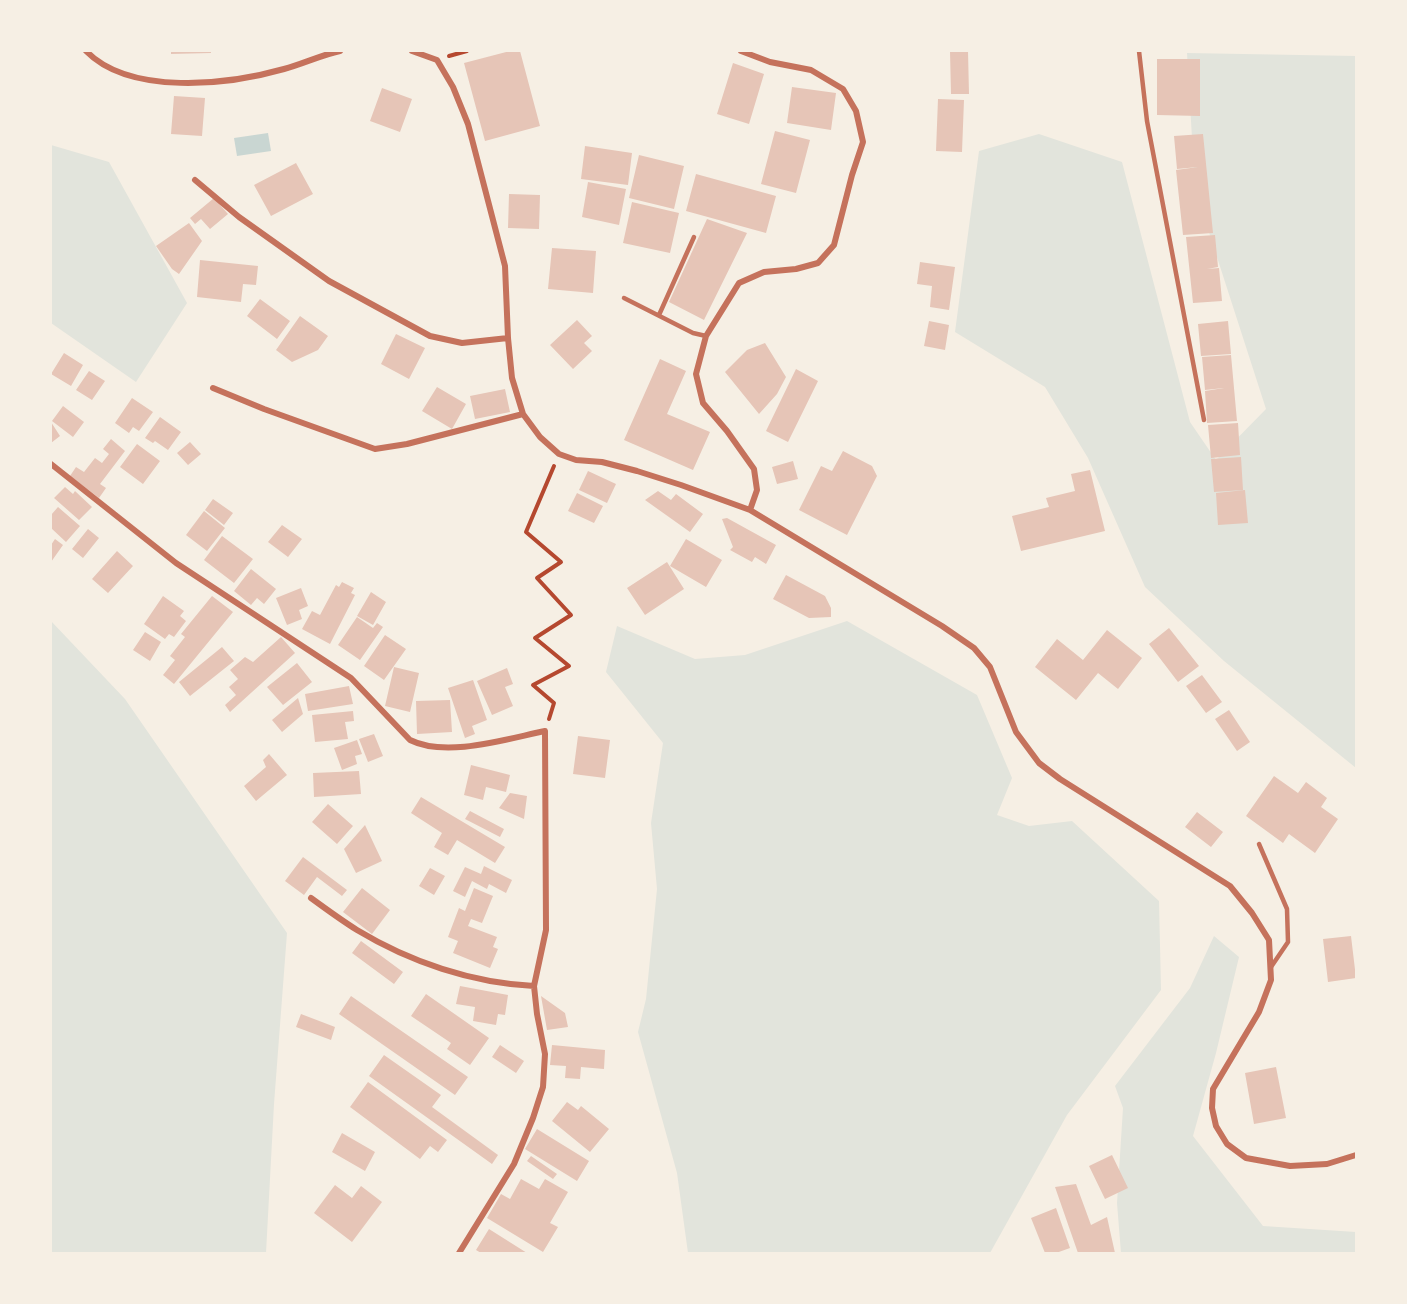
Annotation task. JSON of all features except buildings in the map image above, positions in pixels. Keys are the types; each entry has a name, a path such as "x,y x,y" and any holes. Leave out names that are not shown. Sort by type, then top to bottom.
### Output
{"street":[{"path":"86,51 96,62 130,76 172,83 244,77 283,70 340,51"},
{"path":"412,51 437,60 453,87 468,124 505,266 512,378 523,414 540,437 559,454 637,471 750,510 904,602 974,648 990,667 1016,732 1039,763 1060,779 1230,886 1252,913 1269,940 1271,980 1259,1012 1213,1089 1212,1108 1216,1126 1227,1144 1246,1158 1290,1166 1327,1164 1356,1155"},
{"path":"741,51 770,62 811,70 843,89 856,111 864,142 849,185 834,245 818,263 796,269 764,272 739,283 706,336 696,374 703,403 728,431 754,469 757,490 750,510"},
{"path":"195,180 239,218 329,281 430,336 462,343 508,338"},
{"path":"213,388 264,410 375,449 407,444 523,414"},
{"path":"51,464 176,563 351,678 410,740 422,746 438,748 478,744 544,731 546,930 534,986 545,1054 543,1087 514,1164 459,1253"},
{"path":"311,898 357,930 401,953 476,979 509,985 534,986"}],"lane":[{"path":"1139,51 1148,121 1204,420"},
{"path":"659,315 694,237"},
{"path":"624,298 693,333 706,336"},
{"path":"1259,844 1287,909 1288,942 1270,967"}],"path":[{"path":"544,731 554,703 532,685 569,666 535,638 571,615 537,578 561,562 526,532 559,454"}],"shaded area":[{"path":"1187,53 1356,56 1356,768 1224,661 1145,587 1088,458 1045,387 955,332 979,151 1039,134 1122,162 1190,422 1216,460 1266,409 1195,189"},
{"path":"268,133 271,151 237,156 234,138"},
{"path":"51,145 109,162 187,303 136,382 51,323"},
{"path":"51,621 125,699 287,933 266,1253 51,1253"},
{"path":"847,621 977,695 1012,778 997,815 1029,826 1072,821 1159,901 1161,990 1067,1115 990,1253 688,1253 677,1173 638,1032 646,999 657,889 651,823 663,743 606,672 617,626 695,659 745,655"},
{"path":"1214,936 1239,957 1193,1136 1263,1226 1356,1232 1356,1253 1121,1253 1117,1203 1123,1108 1115,1086 1190,988"}]}
